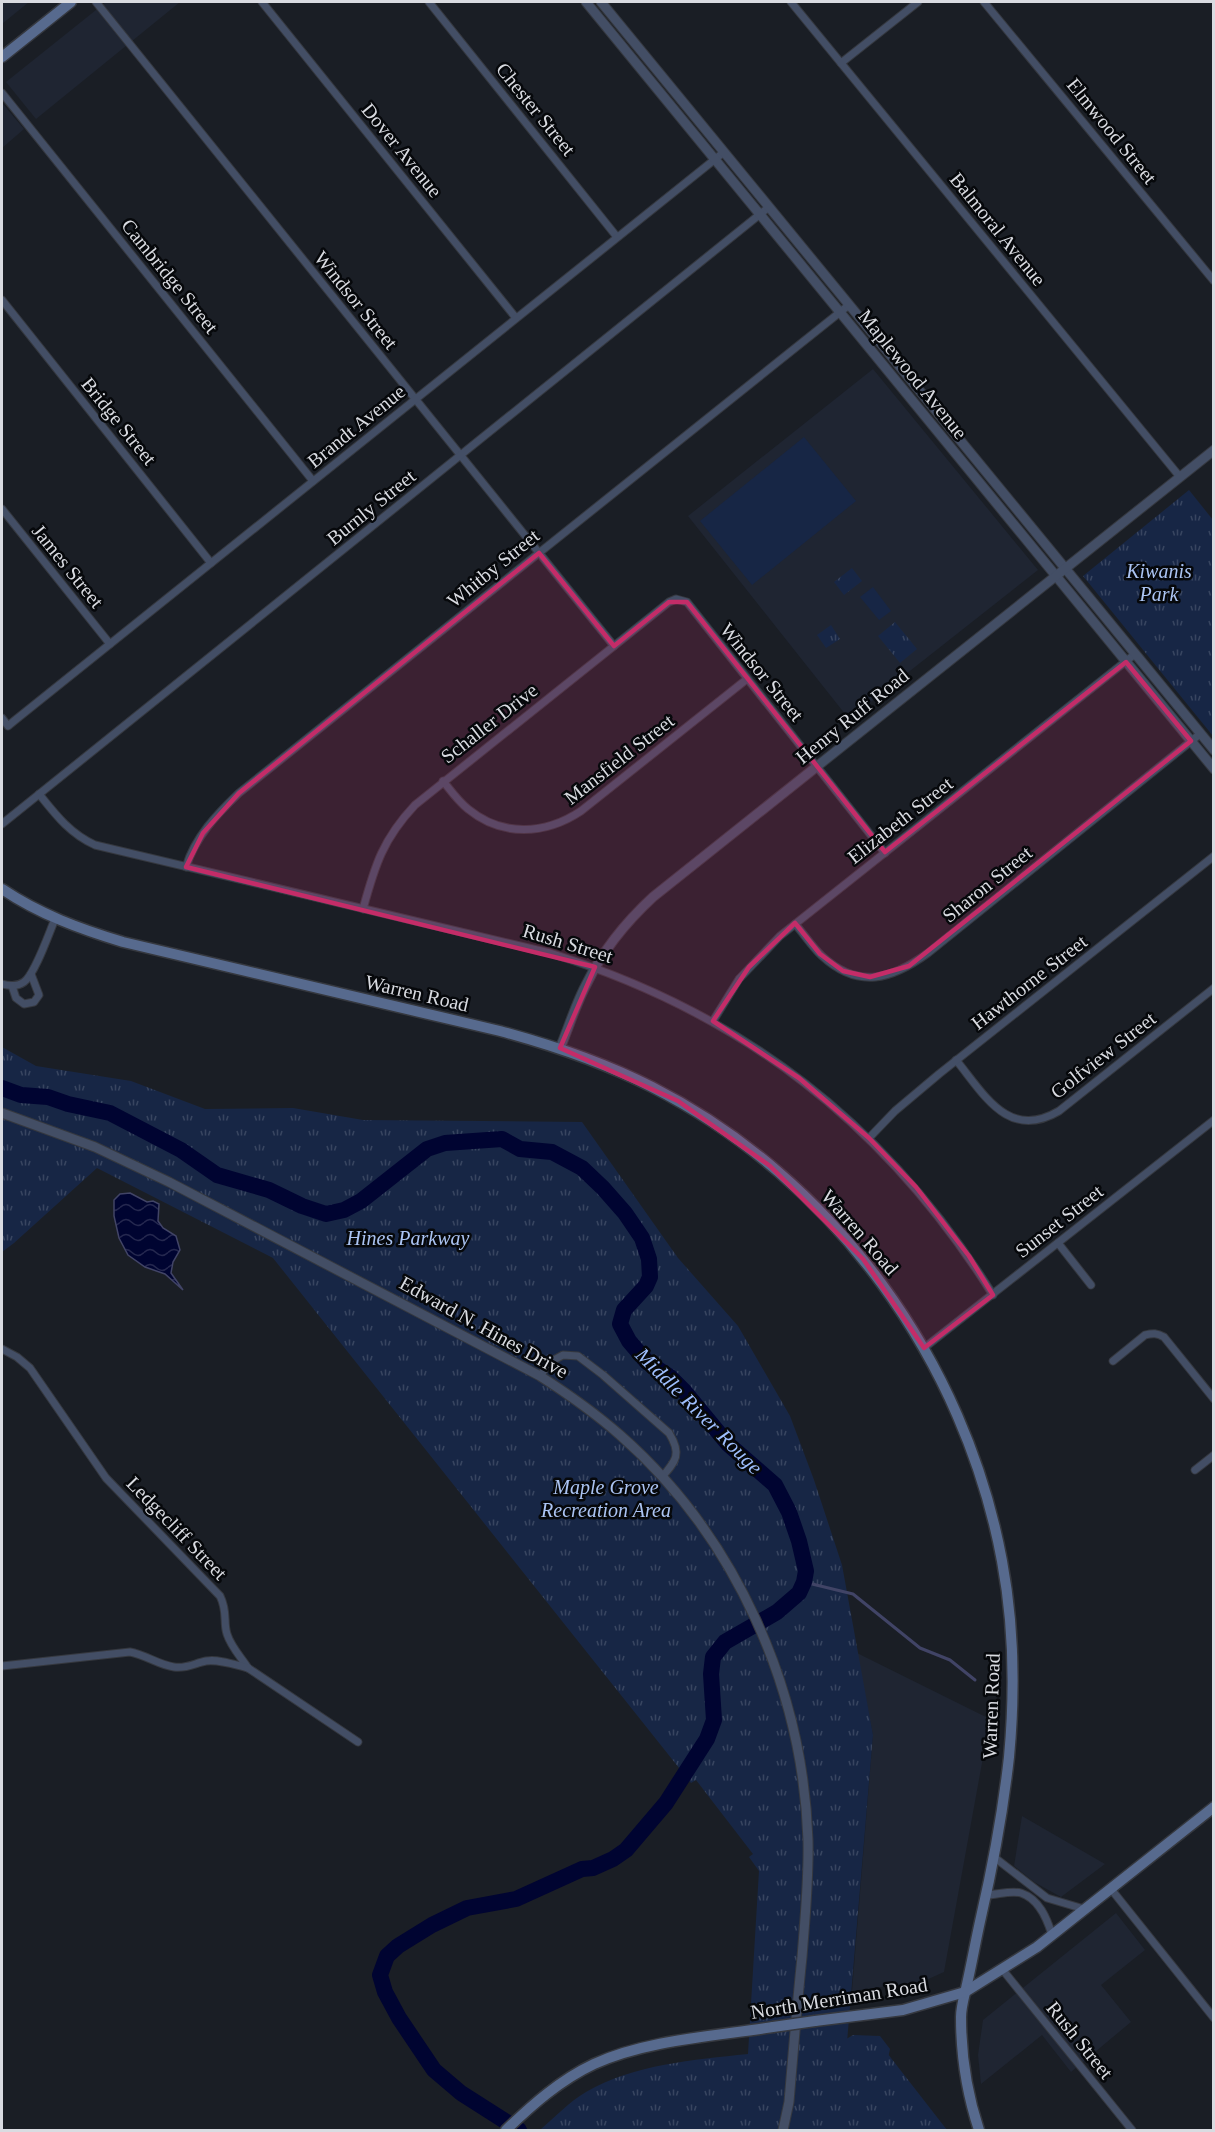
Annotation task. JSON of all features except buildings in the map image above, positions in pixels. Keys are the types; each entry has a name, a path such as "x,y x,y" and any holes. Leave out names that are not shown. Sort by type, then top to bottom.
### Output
{"main road":[{"path":"2,57 71,2"},
{"name":"Warren Road","path":"2,889 56,919 91,933 488,1028 560,1048 619,1071 678,1101 770,1166 820,1211 863,1259 893,1299 924,1348 951,1401 971,1449 990,1506 1003,1566 1011,1645 1012,1707 1008,1761 994,1857 961,2015 967,2084 979,2130"},
{"name":"North Merriman Road","path":"506,2130 569,2078 618,2055 651,2046 903,2010 965,1992 1052,1935 1214,1807"}],"street":[{"name":"Windsor Street","path":"96,2 614,646"},
{"name":"Dover Avenue","path":"262,2 516,318"},
{"name":"Chester Street","path":"429,2 617,237"},
{"name":"Maplewood Avenue","path":"586,2 1214,769"},
{"name":"Maplewood Avenue","path":"602,2 1214,750"},
{"name":"Balmoral Avenue","path":"791,2 1180,477"},
{"path":"841,63 918,2"},
{"name":"Elmwood Street","path":"984,2 1214,281"},
{"path":"602,21 612,14"},
{"name":"Cambridge Street","path":"2,93 313,481"},
{"name":"Brandt Avenue","path":"2,718 8,726 724,152"},
{"name":"Burnly Street","path":"2,824 769,207"},
{"name":"Bridge Street","path":"2,300 211,563"},
{"name":"Whitby Street","path":"186,867 189,856 203,832 239,793 849,305"},
{"name":"Henry Ruff Road","path":"560,1048 595,968 620,932 653,897 818,768 1214,450"},
{"name":"James Street","path":"2,509 110,644"},
{"path":"1012,523 1021,516"},
{"name":"Windsor Street","path":"679,599 687,602 885,853"},
{"name":"Schaller Drive","path":"363,909 375,865 389,836 415,804 669,602 679,599"},
{"name":"Elizabeth Street","path":"713,1021 729,992 769,946 1135,654"},
{"name":"Mansfield Street","path":"443,781 468,809 494,825 524,831 556,825 581,811 747,679"},
{"name":"Sharon Street","path":"795,924 820,954 843,971 870,977 900,972 928,953 1200,734"},
{"name":"Rush Street","path":"39,794 65,826 87,841 103,847 523,946 629,980 713,1021 799,1078 834,1106 895,1164 938,1214 969,1256 993,1295"},
{"name":"Hawthorne Street","path":"868,1138 956,1060 1214,856"},
{"path":"2,984 12,986 25,981 31,974 56,919"},
{"path":"12,986 16,998 24,1004 34,1002 39,995 31,974"},
{"name":"Golfview Street","path":"956,1060 992,1105 1003,1114 1016,1119 1038,1120 1059,1111 1214,988"},
{"name":"Edward N. Hines Drive","path":"2,1113 95,1147 169,1182 540,1376 571,1396 607,1425 663,1478 713,1542 734,1575 766,1641 790,1718 799,1754 806,1801 808,1840 806,1911 789,2102 783,2130"},
{"name":"Sunset Street","path":"924,1348 1214,1120"},
{"path":"1058,1242 1091,1285"},
{"path":"1113,1361 1145,1335 1158,1334 1164,1337 1214,1399"},
{"name":"Ledgecliff Street","path":"2,1349 17,1357 30,1368 106,1478 214,1588 225,1611 226,1633 248,1668 358,1742"},
{"path":"540,1376 550,1362 563,1355 578,1356 603,1375 669,1434 675,1443 677,1452 675,1462 663,1478"},
{"path":"1195,1470 1214,1455"},
{"path":"2,1666 130,1652 147,1656 175,1668 191,1667 207,1661 224,1662 248,1668"},
{"path":"994,1857 1047,1899 1084,1909"},
{"path":"1111,1889 1214,2018"},
{"path":"986,1895 1020,1893 1026,1896 1040,1907 1048,1921 1052,1935"},
{"name":"Rush Street","path":"1002,1969 1132,2130"}],"highlighted area":[{"path":"539,553 614,646 669,602 687,602 885,852 1126,662 1191,741 909,966 870,977 843,971 820,954 795,923 749,967 713,1021 799,1078 869,1138 916,1187 969,1256 993,1295 924,1348 863,1259 770,1166 678,1101 560,1048 595,967 186,867 203,833 239,793"}],"shaded area":[{"path":"2,2 29,2 2,24"},
{"path":"106,2 180,2 36,119 6,82"},
{"path":"2,103 24,129 2,148"},
{"path":"873,369 1038,570 849,719 688,516"},
{"path":"857,1653 990,1719 944,1972 924,1981 852,1991 873,1735"},
{"path":"1022,1816 1105,1864 1061,1897 1034,1882 1014,1866"},
{"path":"1116,1913 1145,1950 1101,1985 1131,2022 1071,2072 1042,2035 981,2084 978,2055 983,2020"}],"green space":[{"path":"804,437 856,501 752,585 700,521"},
{"name":"Kiwanis Park","path":"1189,490 1213,520 1213,736 1083,576"},
{"path":"852,568 862,581 844,595 834,582"},
{"path":"873,587 891,611 879,620 860,597"},
{"path":"895,622 917,649 900,663 878,636"},
{"path":"831,625 840,639 826,648 817,635"},
{"name":"Hines Parkway","path":"2,1047 36,1066 131,1081 205,1109 293,1108 363,1120 582,1122 678,1258 738,1326 790,1416 814,1480 842,1565 873,1735 847,2042 877,2040 947,2130 540,2130 586,2092 624,2075 665,2065 748,2054 759,1871 749,1857 753,1854 696,1780 691,1783 273,1258 97,1168 2,1252"},
{"path":"853,2035 880,2036 890,2049 888,2058 843,2041"}],"water":[{"path":"130,1193 147,1202 153,1201 159,1204 158,1221 163,1228 176,1236 180,1250 173,1262 171,1273 183,1290 165,1274 145,1267 128,1255 119,1238 114,1216 114,1200 120,1194"}],"waterway":[{"name":"Middle River Rouge","path":"2,1088 21,1095 48,1097 110,1113 181,1150 217,1175 269,1190 302,1206 326,1214 344,1210 361,1201 427,1149 445,1143 502,1139 520,1149 552,1152 582,1168 625,1213 642,1238 649,1259 650,1277 646,1286 624,1310 620,1324 629,1341 647,1362 670,1377 685,1392 728,1444 775,1485 789,1512 806,1571 799,1593 777,1612 725,1642 713,1657 711,1674 714,1720 707,1739 666,1803 626,1850 593,1868 582,1869 516,1899 467,1908 432,1925 398,1946 387,1956 380,1975 385,1992 399,2018 434,2070 461,2093 519,2130"},
{"path":"804,1582 853,1594 920,1648 950,1660 975,1680"}],"park label":[{"name":"Maple Grove Recreation Area","path":"606,1498"}]}
